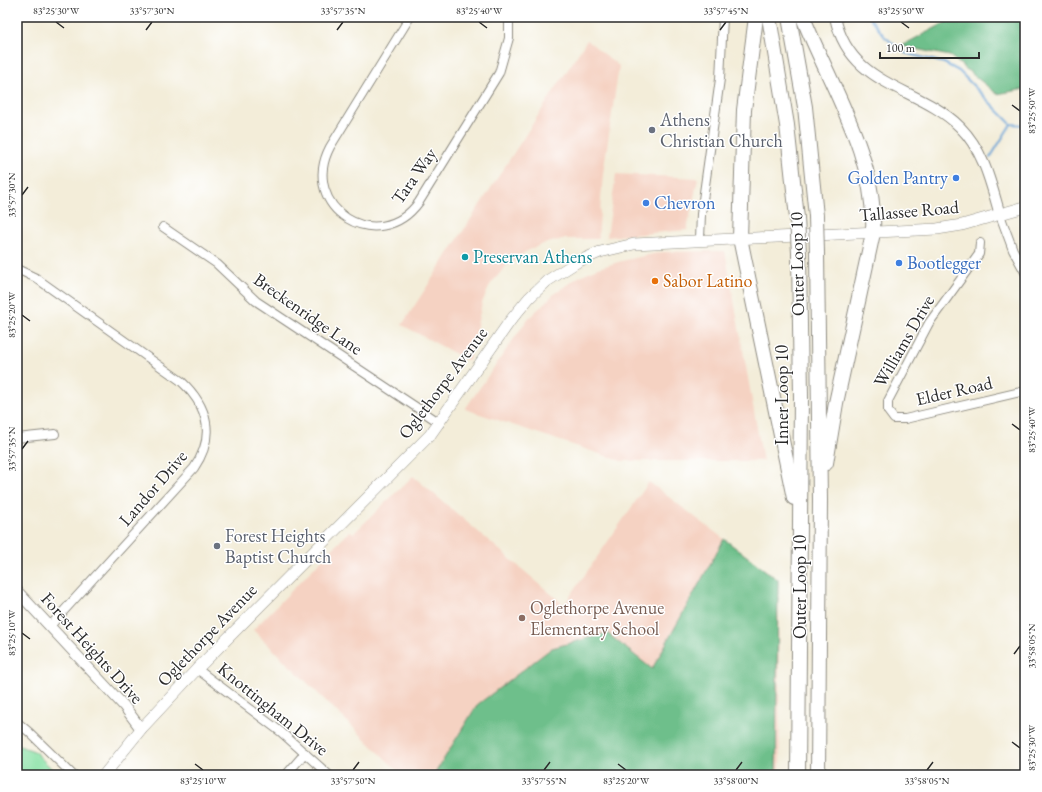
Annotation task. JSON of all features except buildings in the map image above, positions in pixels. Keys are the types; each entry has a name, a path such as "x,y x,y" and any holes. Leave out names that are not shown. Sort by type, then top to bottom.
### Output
{"highway":[{"path":"756,17 744,110 740,238 800,522"},
{"name":"Inner Loop 10","path":"769,17 787,125 797,218 801,312 798,775"},
{"name":"Outer Loop 10","path":"789,17 805,107 816,216 820,500 818,775"},
{"path":"803,17 848,119 864,164 874,211 872,233 836,403 820,500"}],"main road":[{"name":"Tallassee Road","path":"818,236 937,229 1000,215 1025,207"},
{"name":"Oglethorpe Avenue","path":"104,775 141,729 197,669 409,458 440,423 519,308 538,289 563,270 589,257 616,247 649,242 818,236"}],"street":[{"name":"Tara Way","path":"410,17 330,147 322,163 322,181 331,205 344,217 359,225 378,226 396,223 407,216 416,206 498,73 509,38 509,17"},
{"path":"700,239 701,214 722,62 723,17"},
{"path":"835,17 842,38 862,66 874,76 950,117 970,139 980,153 1013,250 1025,272"},
{"name":"Breckenridge Lane","path":"163,227 217,264 256,301 440,423"},
{"name":"Williams Drive","path":"891,417 888,411 888,401 930,323 979,254 980,243"},
{"name":"Landor Drive","path":"17,269 36,278 181,380 197,398 204,413 207,428 206,445 194,468 50,626"},
{"name":"Elder Road","path":"891,417 897,420 904,419 1025,391"},
{"path":"17,438 55,434"},
{"name":"Forest Heights Drive","path":"17,591 131,714 141,729"},
{"name":"Knottingham Drive","path":"197,669 281,732 329,775"},
{"path":"17,722 30,732 73,775"},
{"path":"286,775 305,753"}],"shaded area":[{"path":"587,40 619,66 603,174 598,239 564,239 543,244 525,252 505,267 490,285 482,303 469,361 402,325"},
{"path":"616,174 698,178 687,230 607,237"},
{"path":"725,251 763,461 621,461 465,409 527,320 555,293 580,276 595,269 622,261 662,252"},
{"name":"Oglethorpe Avenue Elementary School","path":"413,476 564,605 649,482 778,580 780,775 402,775 253,630 350,531 354,533"}],"green space":[{"path":"956,17 1025,17 1025,89 997,94 950,56 901,46"},
{"path":"724,539 778,580 776,775 434,775 477,705 552,648 607,633 652,669"},
{"path":"17,745 34,751 58,775 21,775 17,773"}],"waterway":[{"path":"869,17 885,37 905,53 944,63 959,71 1011,124 1025,125"},
{"path":"990,158 1011,124"}],"place":[{"name":"Athens Christian Church","path":"652,130"},
{"name":"Golden Pantry","path":"956,178"},
{"name":"Chevron","path":"646,203"},
{"name":"Preservan Athens","path":"465,257"},
{"name":"Bootlegger","path":"899,263"},
{"name":"Sabor Latino","path":"655,281"},
{"name":"Forest Heights Baptist Church","path":"217,546"},
{"name":"Oglethorpe Avenue Elementary School","path":"522,618"}]}
